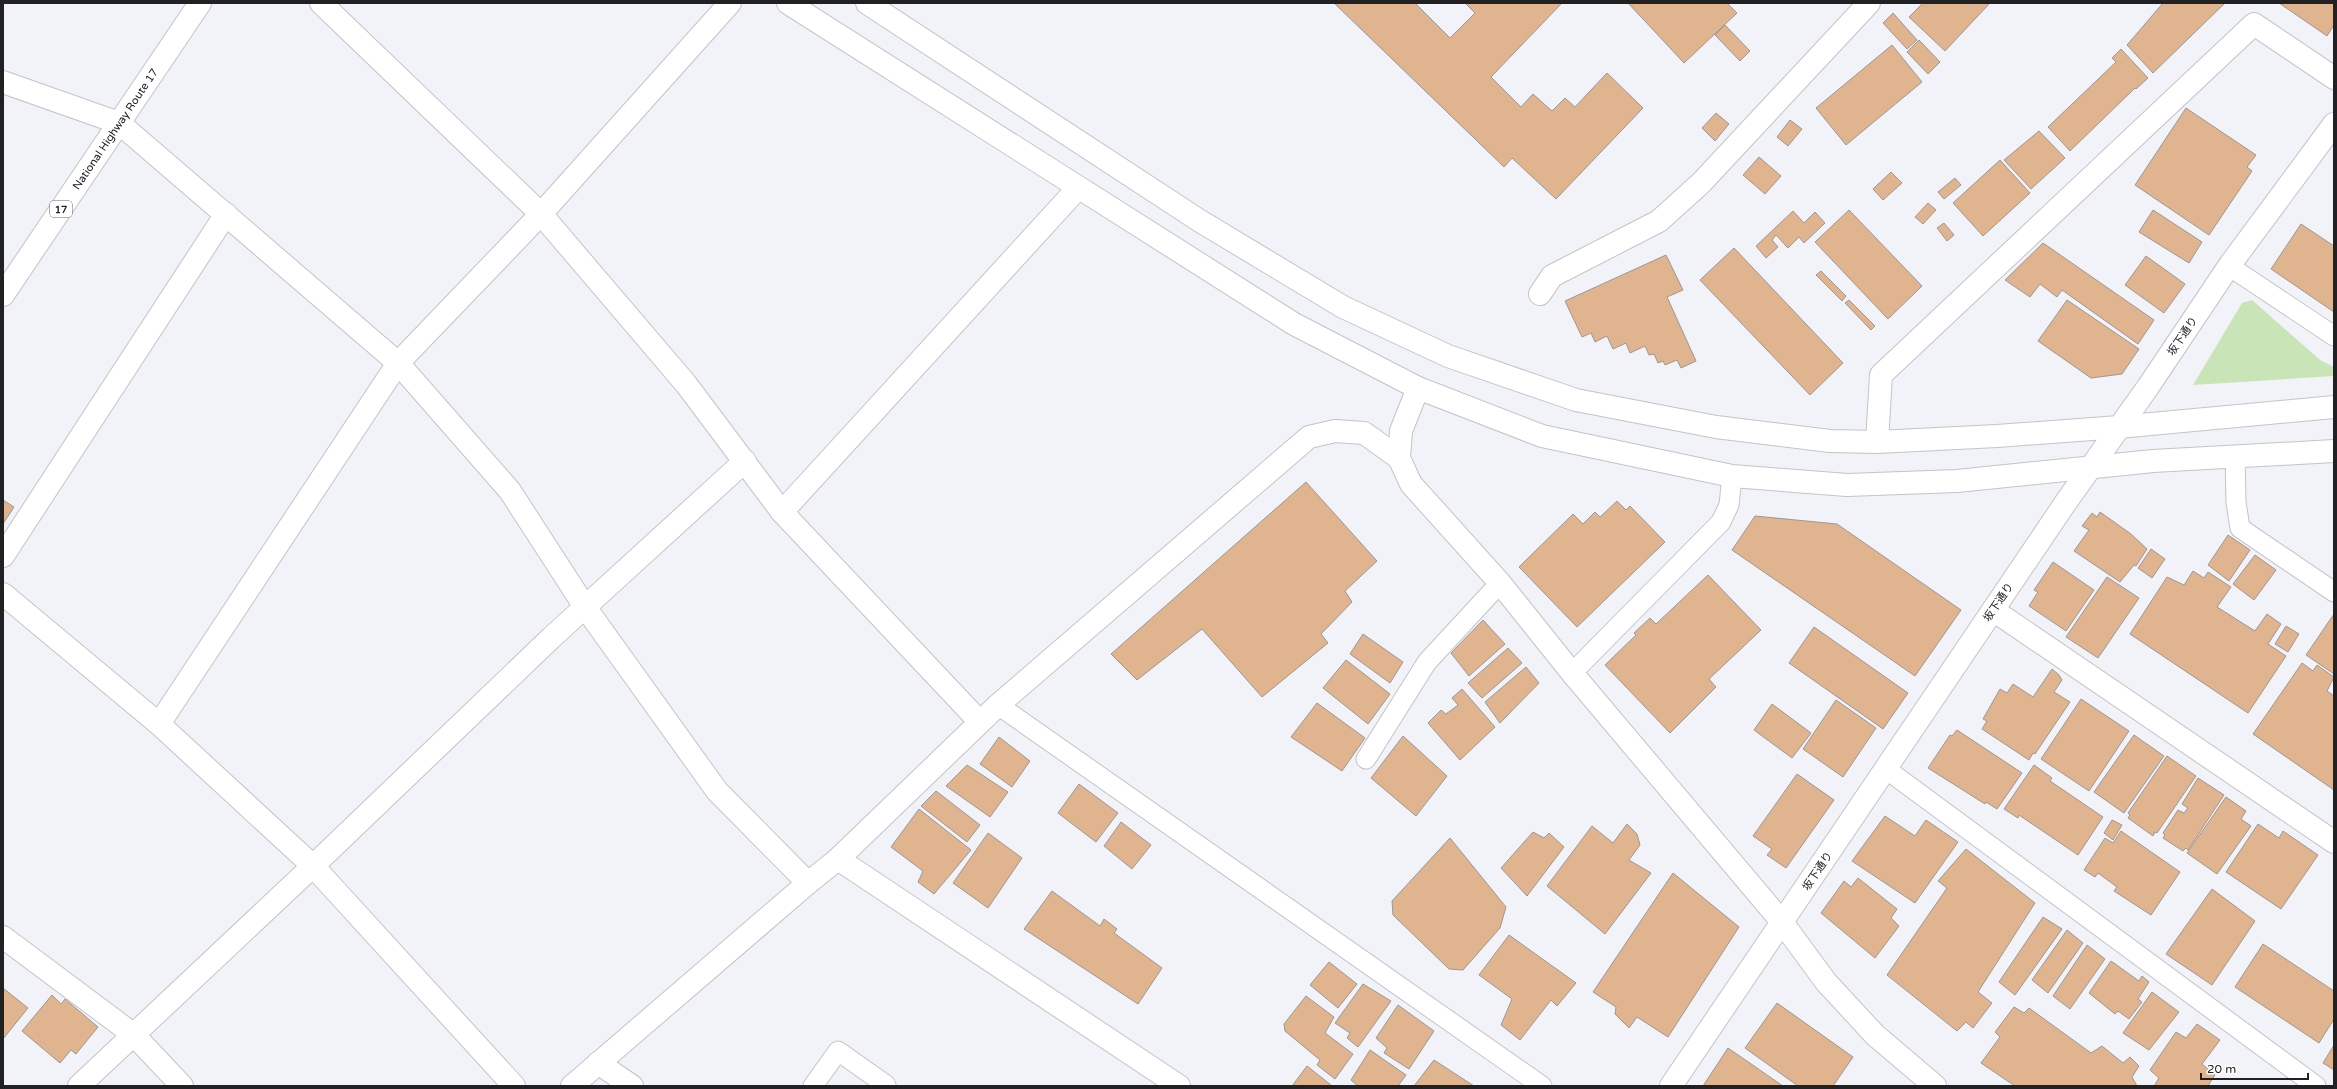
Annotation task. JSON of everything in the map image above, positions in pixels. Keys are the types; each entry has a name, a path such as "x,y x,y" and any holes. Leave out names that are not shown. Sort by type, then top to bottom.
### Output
{"main road":[{"name":"National Highway Route 17","path":"3,295 200,3"},
{"path":"321,3 541,214 686,384 782,512 979,722"},
{"path":"159,724 398,363 541,214 730,3"},
{"path":"788,3 1294,324 1418,388 1542,436 1732,476 1847,486 1957,481 2090,467 2235,456 2334,451"},
{"path":"867,3 1207,225 1343,307 1448,356 1576,400 1716,427 1830,441 1877,442 2119,427 2334,407"},
{"path":"1540,294 1552,276 1659,221 1701,183 1869,3"},
{"path":"1877,442 1881,374 2254,24 2334,78"},
{"path":"3,82 119,123 398,363 510,491 585,607 717,791 808,883"},
{"name":"坂下通り","path":"1671,1086 2090,467 2229,266 2334,124"},
{"path":"782,512 1078,188"},
{"path":"3,556 226,214"},
{"path":"1418,388 1401,431 1399,458 1411,484 1500,583 1572,673 1782,922 1826,982 1875,1035 1934,1086"},
{"path":"572,1086 808,883 838,859 979,722 1309,437 1335,430 1364,433 1399,458"},
{"path":"79,1086 585,607 745,461"},
{"path":"3,594 159,724 313,866 514,1086"},
{"path":"1993,610 2334,842"},
{"path":"838,859 1178,1086"},
{"path":"3,937 134,1035 182,1086"},
{"path":"598,1063 632,1086"}],"lane":[{"path":"2229,266 2334,336"},
{"path":"2235,456 2236,502 2240,528 2334,592"},
{"path":"1572,673 1721,522 1729,505 1732,476"},
{"path":"1366,759 1427,662 1500,583"},
{"path":"998,705 1542,1086"},
{"path":"1886,769 2316,1086"},
{"path":"813,1086 838,1051 886,1085"}],"green space":[{"path":"2252,300 2320,360 2334,367 2334,376 2193,385 2242,303"}],"building":[{"path":"1334,3 1415,3 1450,38 1475,13 1465,3 1562,3 1491,77 1521,107 1533,94 1552,111 1565,98 1575,107 1607,73 1643,108 1556,199 1512,158 1504,167"},
{"path":"1628,3 1727,3 1737,13 1684,63"},
{"path":"1923,3 1990,3 1945,51 1909,17"},
{"path":"2163,3 2225,3 2153,73 2127,45"},
{"path":"2279,3 2334,3 2334,25 2327,36"},
{"path":"1893,13 1917,40 1907,49 1883,23"},
{"path":"1725,25 1750,51 1740,61 1715,35"},
{"path":"1919,40 1940,62 1928,74 1907,52"},
{"path":"1892,45 1922,82 1846,145 1816,108"},
{"path":"2121,49 2148,78 2136,89 2135,88 2070,151 2048,127 2116,62 2112,58"},
{"path":"2186,108 2256,155 2247,167 2252,171 2209,235 2135,185"},
{"path":"1716,113 1729,124 1715,141 1702,128"},
{"path":"1790,120 1802,129 1788,146 1777,137"},
{"path":"2039,131 2065,158 2031,189 2004,160"},
{"path":"1759,157 1781,176 1765,194 1743,175"},
{"path":"2000,160 2030,193 1983,236 1953,203"},
{"path":"1891,172 1902,183 1883,200 1873,189"},
{"path":"1955,178 1961,185 1944,199 1938,192"},
{"path":"1928,203 1936,210 1923,224 1915,217"},
{"path":"1849,210 1922,286 1888,319 1815,242"},
{"path":"2153,210 2202,242 2189,263 2139,232"},
{"path":"1793,211 1804,223 1815,212 1825,223 1804,243 1799,237 1788,248 1776,235 1772,240 1778,247 1766,258 1756,246"},
{"path":"1944,223 1954,235 1947,241 1937,228"},
{"path":"2301,224 2334,246 2334,312 2271,269"},
{"path":"2043,243 2154,320 2138,344 2062,290 2057,297 2040,284 2030,297 2005,280"},
{"path":"1734,248 1843,363 1810,395 1700,280"},
{"path":"1666,255 1683,290 1667,297 1696,361 1681,368 1677,360 1665,365 1663,361 1658,363 1654,354 1649,355 1645,346 1630,353 1626,343 1613,349 1607,336 1595,342 1591,333 1582,337 1565,301"},
{"path":"2146,256 2185,284 2164,313 2125,285"},
{"path":"1821,271 1846,296 1842,301 1816,275"},
{"path":"1849,300 1875,326 1871,330 1845,303"},
{"path":"2067,300 2139,349 2122,374 2091,378 2038,341"},
{"path":"1306,482 1377,561 1345,591 1352,602 1321,634 1328,643 1262,697 1202,629 1137,680 1111,654"},
{"path":"3,500 14,507 3,524"},
{"path":"1617,501 1626,510 1630,506 1665,542 1577,627 1519,567 1573,514 1583,524 1595,512 1600,517"},
{"path":"2100,512 2131,534 2147,549 2136,566 2134,565 2120,582 2074,551 2089,530 2082,526 2092,513 2097,517"},
{"path":"1755,516 1837,524 1961,610 1915,676 1732,550"},
{"path":"2228,535 2250,550 2229,581 2208,565"},
{"path":"2151,549 2165,559 2152,578 2138,568"},
{"path":"2255,555 2276,570 2254,600 2233,584"},
{"path":"2053,562 2094,590 2066,631 2029,606 2038,592 2034,590"},
{"path":"2193,571 2204,578 2208,572 2231,587 2217,607 2255,631 2267,614 2281,624 2268,644 2286,656 2248,713 2130,634 2167,577 2184,585"},
{"path":"1708,575 1761,630 1709,679 1716,687 1670,733 1605,665 1636,635 1634,633 1650,618 1656,624"},
{"path":"2107,577 2139,598 2098,658 2066,637"},
{"path":"2334,614 2334,674 2306,655"},
{"path":"1483,620 1505,644 1469,676 1451,653"},
{"path":"2286,626 2299,634 2288,652 2275,644"},
{"path":"1814,627 1908,693 1883,729 1789,663"},
{"path":"1363,634 1403,662 1390,683 1350,654"},
{"path":"1508,648 1522,663 1482,698 1468,683"},
{"path":"1346,660 1390,694 1368,724 1323,688"},
{"path":"2302,663 2313,671 2317,665 2334,677 2327,691 2334,696 2334,790 2253,734"},
{"path":"1526,667 1539,683 1500,723 1485,702"},
{"path":"2052,669 2062,680 2054,692 2070,702 2035,754 2033,753 2029,760 1982,729 1987,721 1983,719 2000,689 2007,693 2013,684 2033,697"},
{"path":"1462,689 1495,727 1460,760 1428,723 1441,710 1446,714 1458,705 1452,698"},
{"path":"2081,699 2129,731 2089,791 2041,759"},
{"path":"1836,700 1876,728 1843,777 1803,749"},
{"path":"1317,703 1365,738 1342,771 1291,737"},
{"path":"1772,704 1811,733 1792,758 1754,730"},
{"path":"1957,730 2022,773 1997,809 1986,802 1985,804 1928,768 1950,735 1952,736"},
{"path":"2134,735 2164,756 2124,813 2094,792"},
{"path":"1403,736 1447,776 1416,816 1371,778"},
{"path":"999,737 1030,761 1012,787 980,764"},
{"path":"2167,756 2196,776 2157,833 2155,832 2153,836 2128,818 2130,815 2128,813"},
{"path":"967,765 1008,792 990,817 946,786"},
{"path":"2034,765 2052,778 2050,781 2103,817 2078,855 2019,815 2018,818 2004,809"},
{"path":"1797,774 1834,800 1786,868 1767,855 1772,849 1753,836"},
{"path":"2198,778 2224,795 2188,850 2186,848 2183,851 2163,838 2165,835 2163,833 2178,810 2184,813 2188,808 2182,804"},
{"path":"1079,784 1118,813 1096,842 1058,813"},
{"path":"936,791 980,825 967,842 921,806"},
{"path":"2226,797 2246,811 2241,819 2251,826 2217,874 2187,853"},
{"path":"919,809 971,850 934,894 918,882 923,871 891,847"},
{"path":"1885,816 1915,836 1926,820 1958,842 1915,903 1852,861"},
{"path":"2112,820 2122,825 2113,840 2104,833"},
{"path":"1121,822 1151,845 1132,869 1104,846"},
{"path":"1627,824 1637,834 1640,845 1629,860 1651,873 1605,934 1547,886 1592,826 1613,843"},
{"path":"2258,824 2279,838 2283,831 2318,855 2281,909 2226,872"},
{"path":"2121,831 2180,872 2151,915 2114,891 2117,887 2098,873 2095,877 2084,870 2105,838 2113,843"},
{"path":"1533,832 1544,838 1549,833 1564,847 1527,896 1501,868"},
{"path":"988,833 1022,858 988,908 953,883"},
{"path":"1450,838 1506,907 1500,928 1463,970 1449,969 1393,915 1392,901"},
{"path":"1966,849 2035,903 1978,992 1992,1003 1973,1028 1966,1022 1957,1031 1887,975 1947,888 1938,881"},
{"path":"1673,873 1739,927 1668,1037 1637,1017 1629,1028 1615,1014 1616,1007 1593,992"},
{"path":"1858,878 1897,909 1891,918 1899,926 1875,958 1821,913 1844,881 1851,887"},
{"path":"2212,889 2255,921 2212,985 2166,954"},
{"path":"1052,891 1100,926 1104,919 1117,929 1114,933 1162,968 1138,1004 1024,929"},
{"path":"2043,917 2062,929 2015,995 1999,982"},
{"path":"2067,930 2083,943 2048,993 2032,980"},
{"path":"1509,935 1576,983 1557,1006 1551,1000 1520,1040 1501,1025 1512,999 1479,975"},
{"path":"2263,944 2334,991 2334,1019 2319,1043 2235,987"},
{"path":"2087,945 2105,959 2070,1009 2053,996"},
{"path":"2111,961 2139,981 2142,976 2149,982 2138,999 2142,1002 2129,1019 2118,1011 2115,1014 2089,993"},
{"path":"1329,962 1357,984 1338,1008 1310,985"},
{"path":"1363,984 1391,1001 1358,1047 1347,1038 1350,1033 1335,1023"},
{"path":"3,988 28,1008 3,1039"},
{"path":"2152,992 2179,1012 2149,1050 2123,1033"},
{"path":"52,995 61,1004 65,999 98,1027 76,1054 71,1050 60,1063 22,1031"},
{"path":"1306,996 1334,1017 1325,1033 1353,1054 1335,1079 1317,1065 1320,1060 1285,1031 1284,1024"},
{"path":"1777,1003 1853,1057 1833,1086 1798,1086 1745,1048"},
{"path":"1398,1005 1434,1031 1409,1069 1384,1053 1387,1048 1376,1038"},
{"path":"2014,1007 2024,1013 2029,1008 2091,1053 2102,1046 2123,1063 2130,1057 2139,1066 2132,1077 2137,1086 2015,1086 1981,1063 2000,1037 1995,1032"},
{"path":"2197,1024 2220,1040 2202,1064 2215,1075 2208,1086 2154,1086 2159,1078 2150,1070 2176,1032 2186,1038"},
{"path":"2334,1045 2334,1070 2323,1063"},
{"path":"1728,1048 1783,1086 1703,1086"},
{"path":"1370,1050 1406,1075 1398,1086 1358,1086 1351,1080"},
{"path":"1434,1060 1474,1086 1414,1086"},
{"path":"1307,1066 1331,1085 1292,1086"}]}
